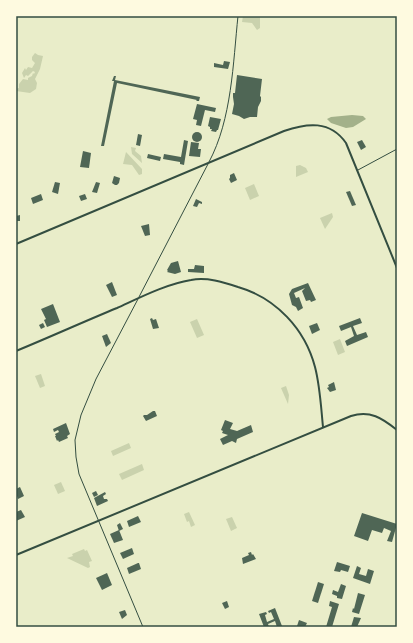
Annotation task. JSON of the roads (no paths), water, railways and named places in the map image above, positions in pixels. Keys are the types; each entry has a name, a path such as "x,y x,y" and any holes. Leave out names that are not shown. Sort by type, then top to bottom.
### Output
{"main road":[{"path":"16,244 294,127 312,125 329,128 340,136 346,143 397,268"},
{"path":"16,351 139,298 182,282 205,279 222,282 243,288 267,300 289,318 299,332 308,348 317,377 322,427"},
{"path":"16,555 351,416 363,413 378,417 397,430"}],"street":[{"path":"143,627 98,520 78,467 75,448 76,435 92,386 139,298 218,142 226,113 238,16"},
{"path":"357,170 397,149"}]}
